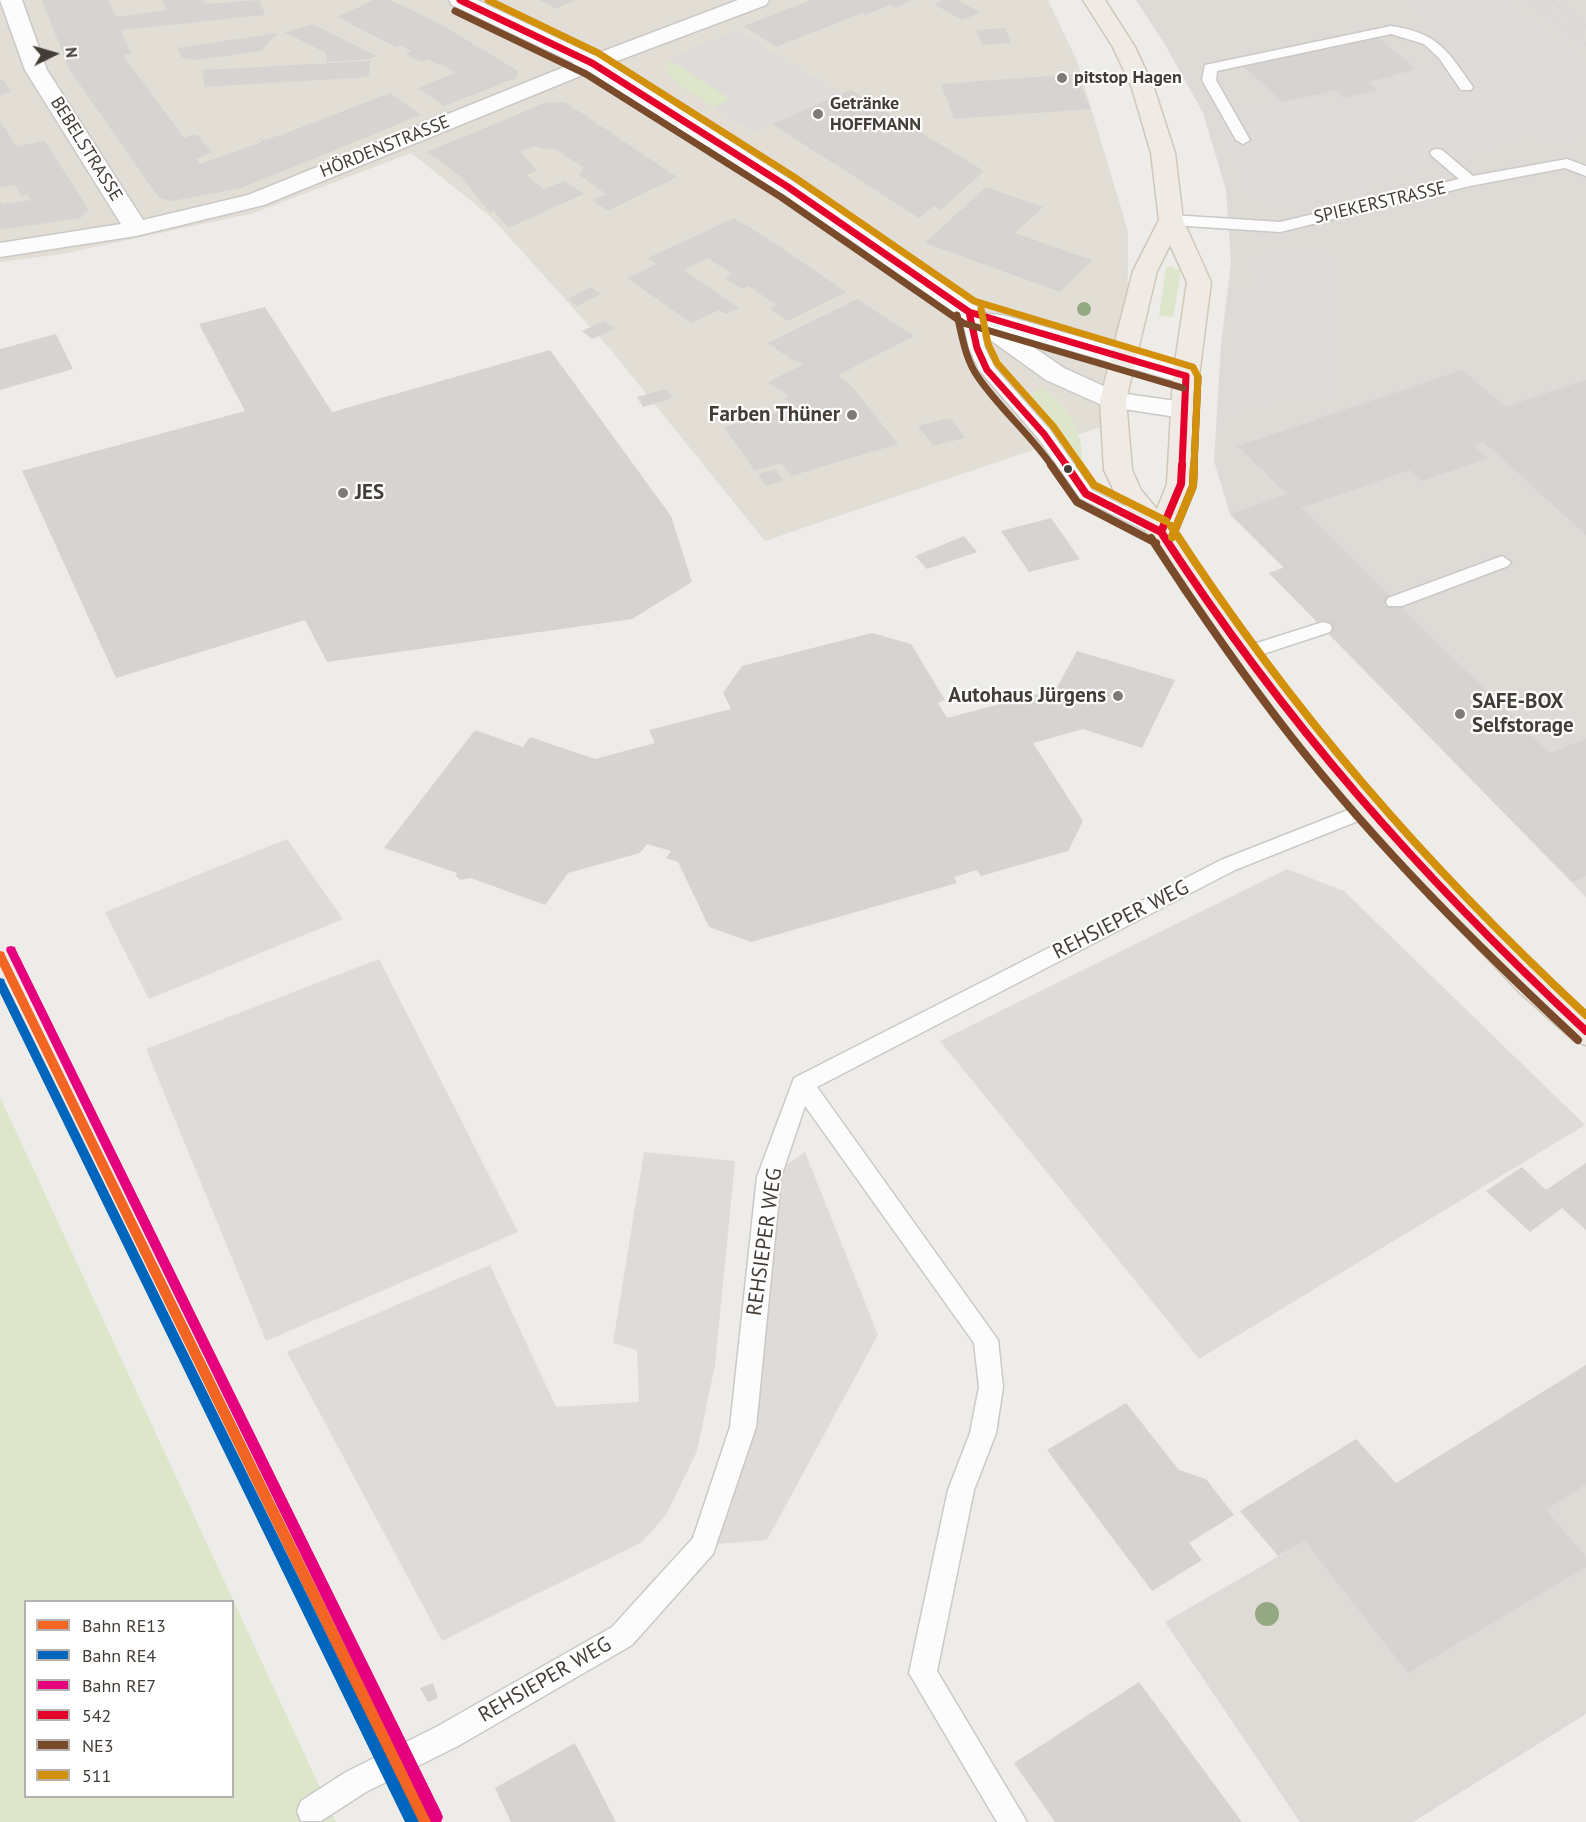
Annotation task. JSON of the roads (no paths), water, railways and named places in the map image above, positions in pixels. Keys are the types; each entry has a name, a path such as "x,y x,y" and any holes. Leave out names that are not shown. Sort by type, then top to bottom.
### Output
{"main road":[{"path":"1094,0 1124,46 1148,102 1163,153 1171,220 1199,282 1186,375 1181,484 1161,532"},
{"path":"1171,220 1145,271 1113,400 1118,470 1129,493 1161,532 1193,585 1366,810 1532,984 1586,1031"}],"street":[{"name":"BEBELSTRASSE","path":"11,0 36,70 136,229"},
{"path":"460,0 591,63 788,187 1055,374 1113,400 1183,410"},
{"name":"HÖRDENSTRASSE","path":"0,250 136,229 256,200 591,63 758,0"},
{"path":"969,312 1186,375"}],"lane":[{"path":"1243,140 1209,80 1210,68 1391,30 1410,32 1430,39 1466,87"},
{"path":"1437,153 1470,181"},
{"name":"SPIEKERSTRASSE","path":"1171,220 1280,227 1470,181 1567,163 1586,172"},
{"path":"969,312 977,348 987,370 1044,434 1086,494 1161,532"},
{"path":"1395,602 1502,562"},
{"path":"1245,654 1323,628"},
{"name":"REHSIEPER WEG","path":"311,1811 356,1782 448,1736 622,1636 704,1545 742,1427 769,1177 802,1084 1228,866 1366,810"},
{"path":"802,1084 986,1340 991,1387 983,1433 961,1490 923,1673 1013,1822"}],"railway":[{"path":"1528,0 1586,44"},
{"path":"1551,0 1586,27"}],"rail line":[{"name":"RE7","path":"11,950 436,1817"},
{"name":"RE13","path":"0,955 425,1822"},
{"name":"RE4","path":"0,982 412,1822"}],"place":[{"name":"pitstop Hagen","path":"1062,78"},
{"name":"Getränke HOFFMANN","path":"818,114"},
{"name":"Farben Thüner","path":"852,415"},
{"name":"JES","path":"343,493"},
{"name":"Autohaus Jürgens","path":"1118,696"},
{"name":"SAFE-BOX Selfstorage","path":"1460,714"}]}
